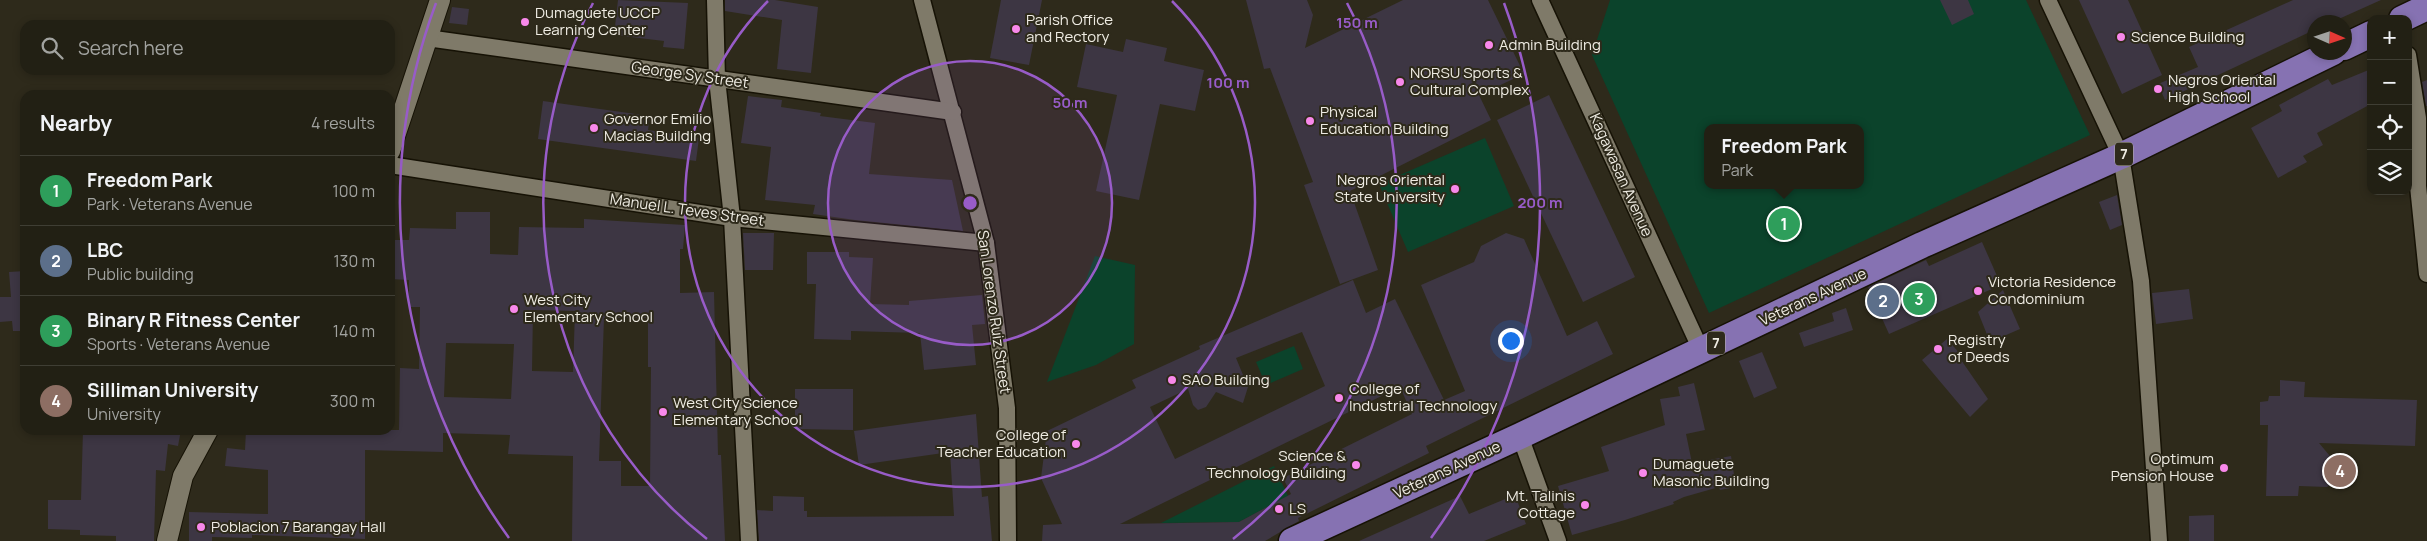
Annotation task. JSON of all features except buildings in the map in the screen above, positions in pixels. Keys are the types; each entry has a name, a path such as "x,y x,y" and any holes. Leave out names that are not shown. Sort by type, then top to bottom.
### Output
{"main road":[{"path":"2352,43 2367,36"},
{"name":"Veterans Avenue","path":"1292,541 1520,436 1922,245 2121,156 2317,60"}],"street":[{"path":"395,136 440,0"},
{"path":"715,0 717,79 732,218 749,541"},
{"name":"San Lorenzo Ruiz Street","path":"922,0 986,243 1007,408 1008,541"},
{"name":"Kagawasan Avenue","path":"1540,0 1701,350"},
{"path":"2048,0 2121,156 2141,281 2158,541"},
{"name":"George Sy Street","path":"428,38 953,112"},
{"path":"2409,60 2418,118 2418,186 2427,274"},
{"name":"Manuel L. Teves Street","path":"395,166 732,218 986,243"},
{"path":"168,541 183,476 205,435"},
{"path":"1520,436 1558,541"}],"green space":[{"path":"1610,0 2026,0 2090,135 1709,313 1592,55"},
{"path":"1485,138 1514,206 1408,252 1379,184"},
{"path":"1095,256 1135,265 1134,344 1096,365 1047,382"},
{"path":"1294,346 1303,369 1266,385 1256,362"},
{"path":"1274,466 1288,496 1239,522 1161,523"}],"place":[{"name":"Dumaguete UCCP Learning Center","path":"525,22"},
{"name":"Parish Office and Rectory","path":"1016,29"},
{"name":"Science Building","path":"2121,37"},
{"name":"Admin Building","path":"1489,45"},
{"name":"NORSU Sports & Cultural Complex","path":"1400,82"},
{"name":"Negros Oriental High School","path":"2158,89"},
{"name":"Physical Education Building","path":"1310,121"},
{"name":"Governor Emilio Macias Building","path":"594,128"},
{"name":"Negros Oriental State University","path":"1455,189"},
{"name":"Freedom Park","path":"1784,224"},
{"name":"Victoria Residence Condominium","path":"1978,291"},
{"name":"Binary R Fitness Center","path":"1919,299"},
{"name":"LBC","path":"1883,301"},
{"name":"West City Elementary School","path":"514,309"},
{"name":"Registry of Deeds","path":"1938,349"},
{"name":"SAO Building","path":"1172,380"},
{"name":"College of Industrial Technology","path":"1339,398"},
{"name":"West City Science Elementary School","path":"663,412"},
{"name":"College of Teacher Education","path":"1076,444"},
{"name":"Science & Technology Building","path":"1356,465"},
{"name":"Optimum Pension House","path":"2224,468"},
{"name":"Silliman University","path":"2340,471"},
{"name":"Dumaguete Masonic Building","path":"1643,473"},
{"name":"Mt. Talinis Cottage","path":"1585,505"},
{"name":"LS","path":"1279,509"},
{"name":"Poblacion 7 Barangay Hall","path":"201,527"}]}
